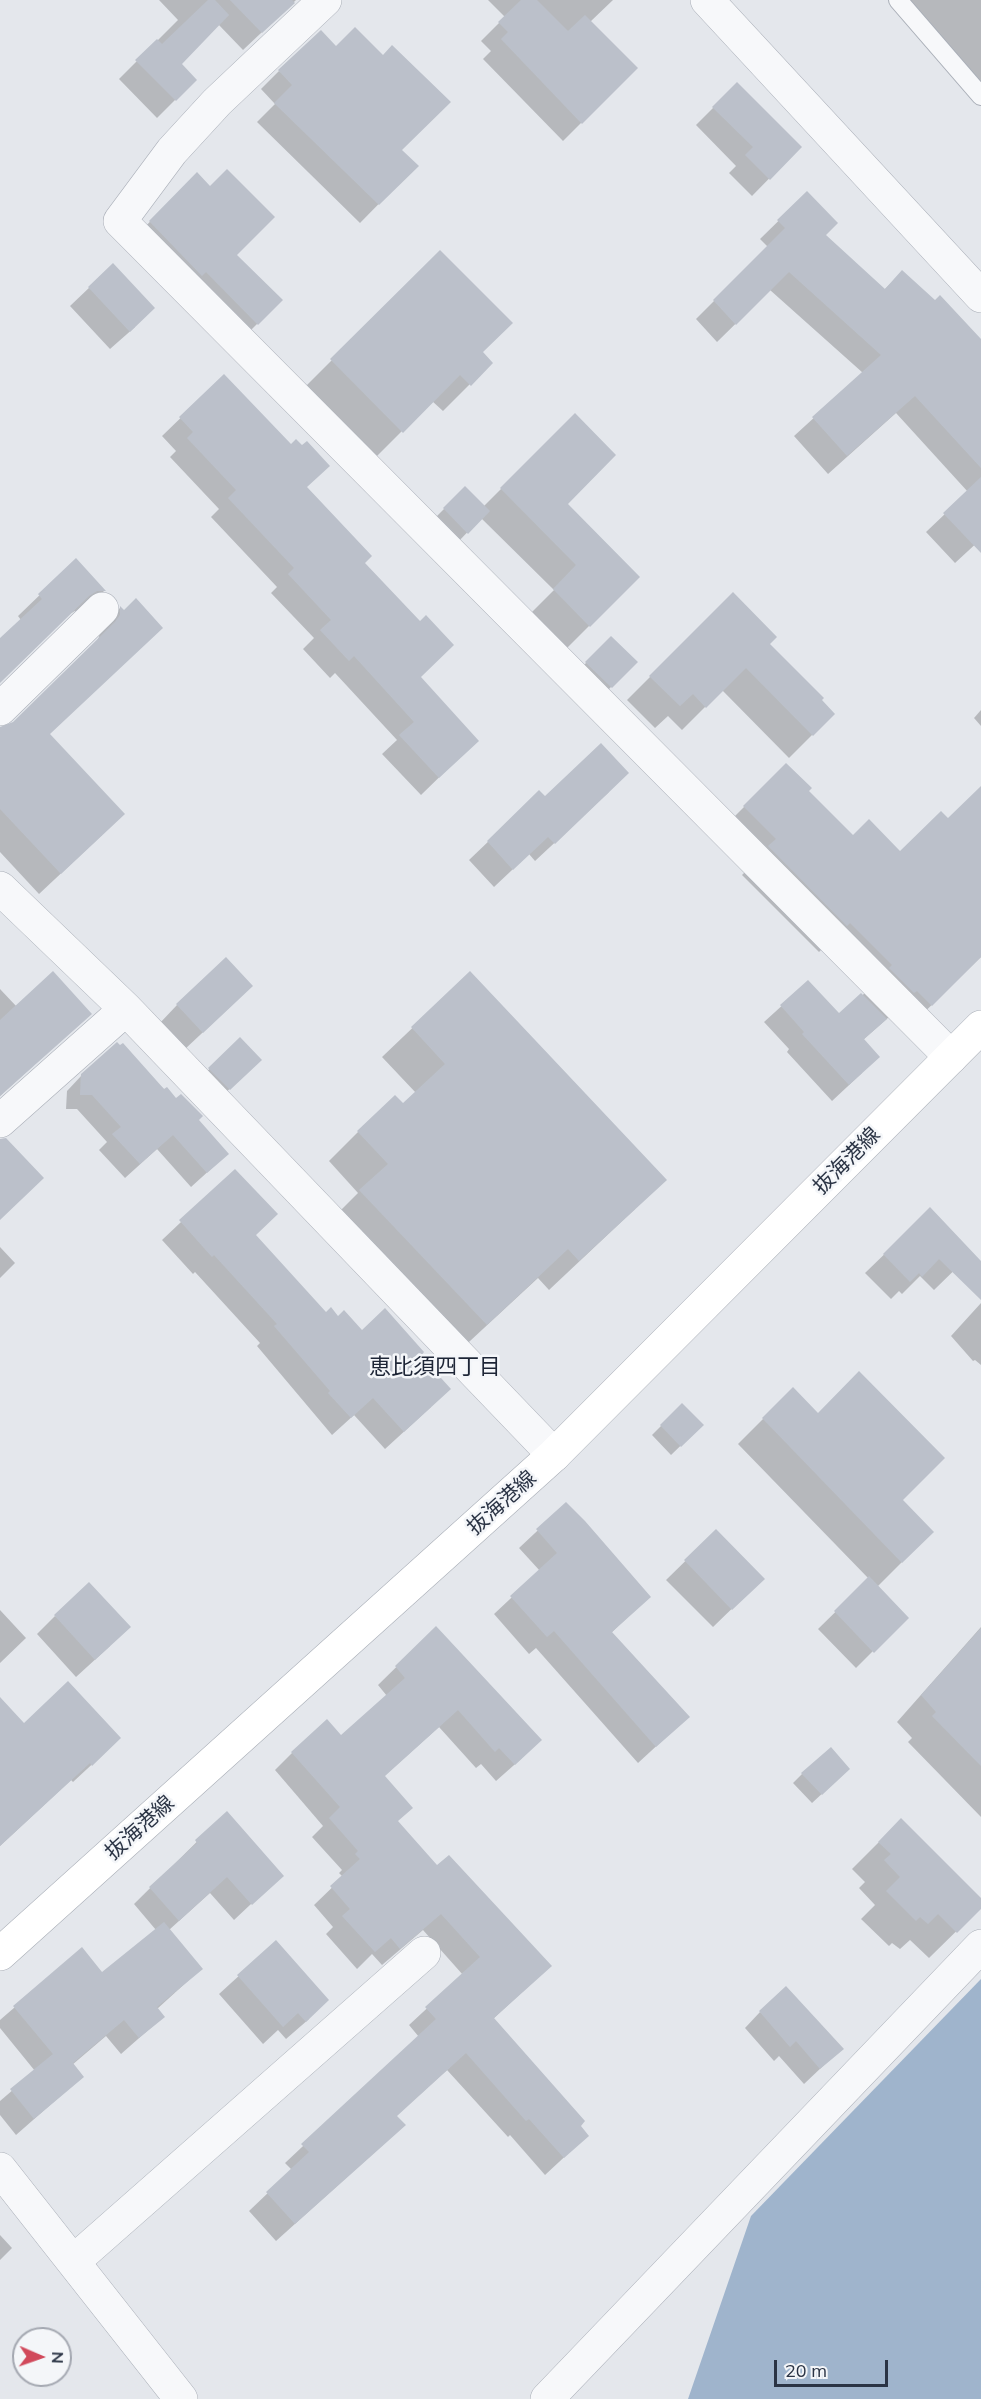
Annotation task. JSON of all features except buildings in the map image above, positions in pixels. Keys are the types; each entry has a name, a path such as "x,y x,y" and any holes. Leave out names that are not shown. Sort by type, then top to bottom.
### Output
{"main road":[{"name":"抜海港線","path":"0,1954 554,1455 981,1027"}],"street":[{"path":"325,0 217,102 172,152 120,221 951,1057"},
{"path":"707,0 979,290"},
{"path":"0,709 102,609"},
{"path":"0,888 126,1010 554,1455"},
{"path":"0,1121 126,1010"},
{"path":"547,2399 981,1946"},
{"path":"74,2261 424,1953"},
{"path":"0,2169 180,2399"}],"lane":[{"path":"898,0 981,96"}],"water":[{"path":"981,1979 981,2399 688,2399 751,2216"}],"district":[{"name":"恵比須四丁目","path":"435,1367"}]}
